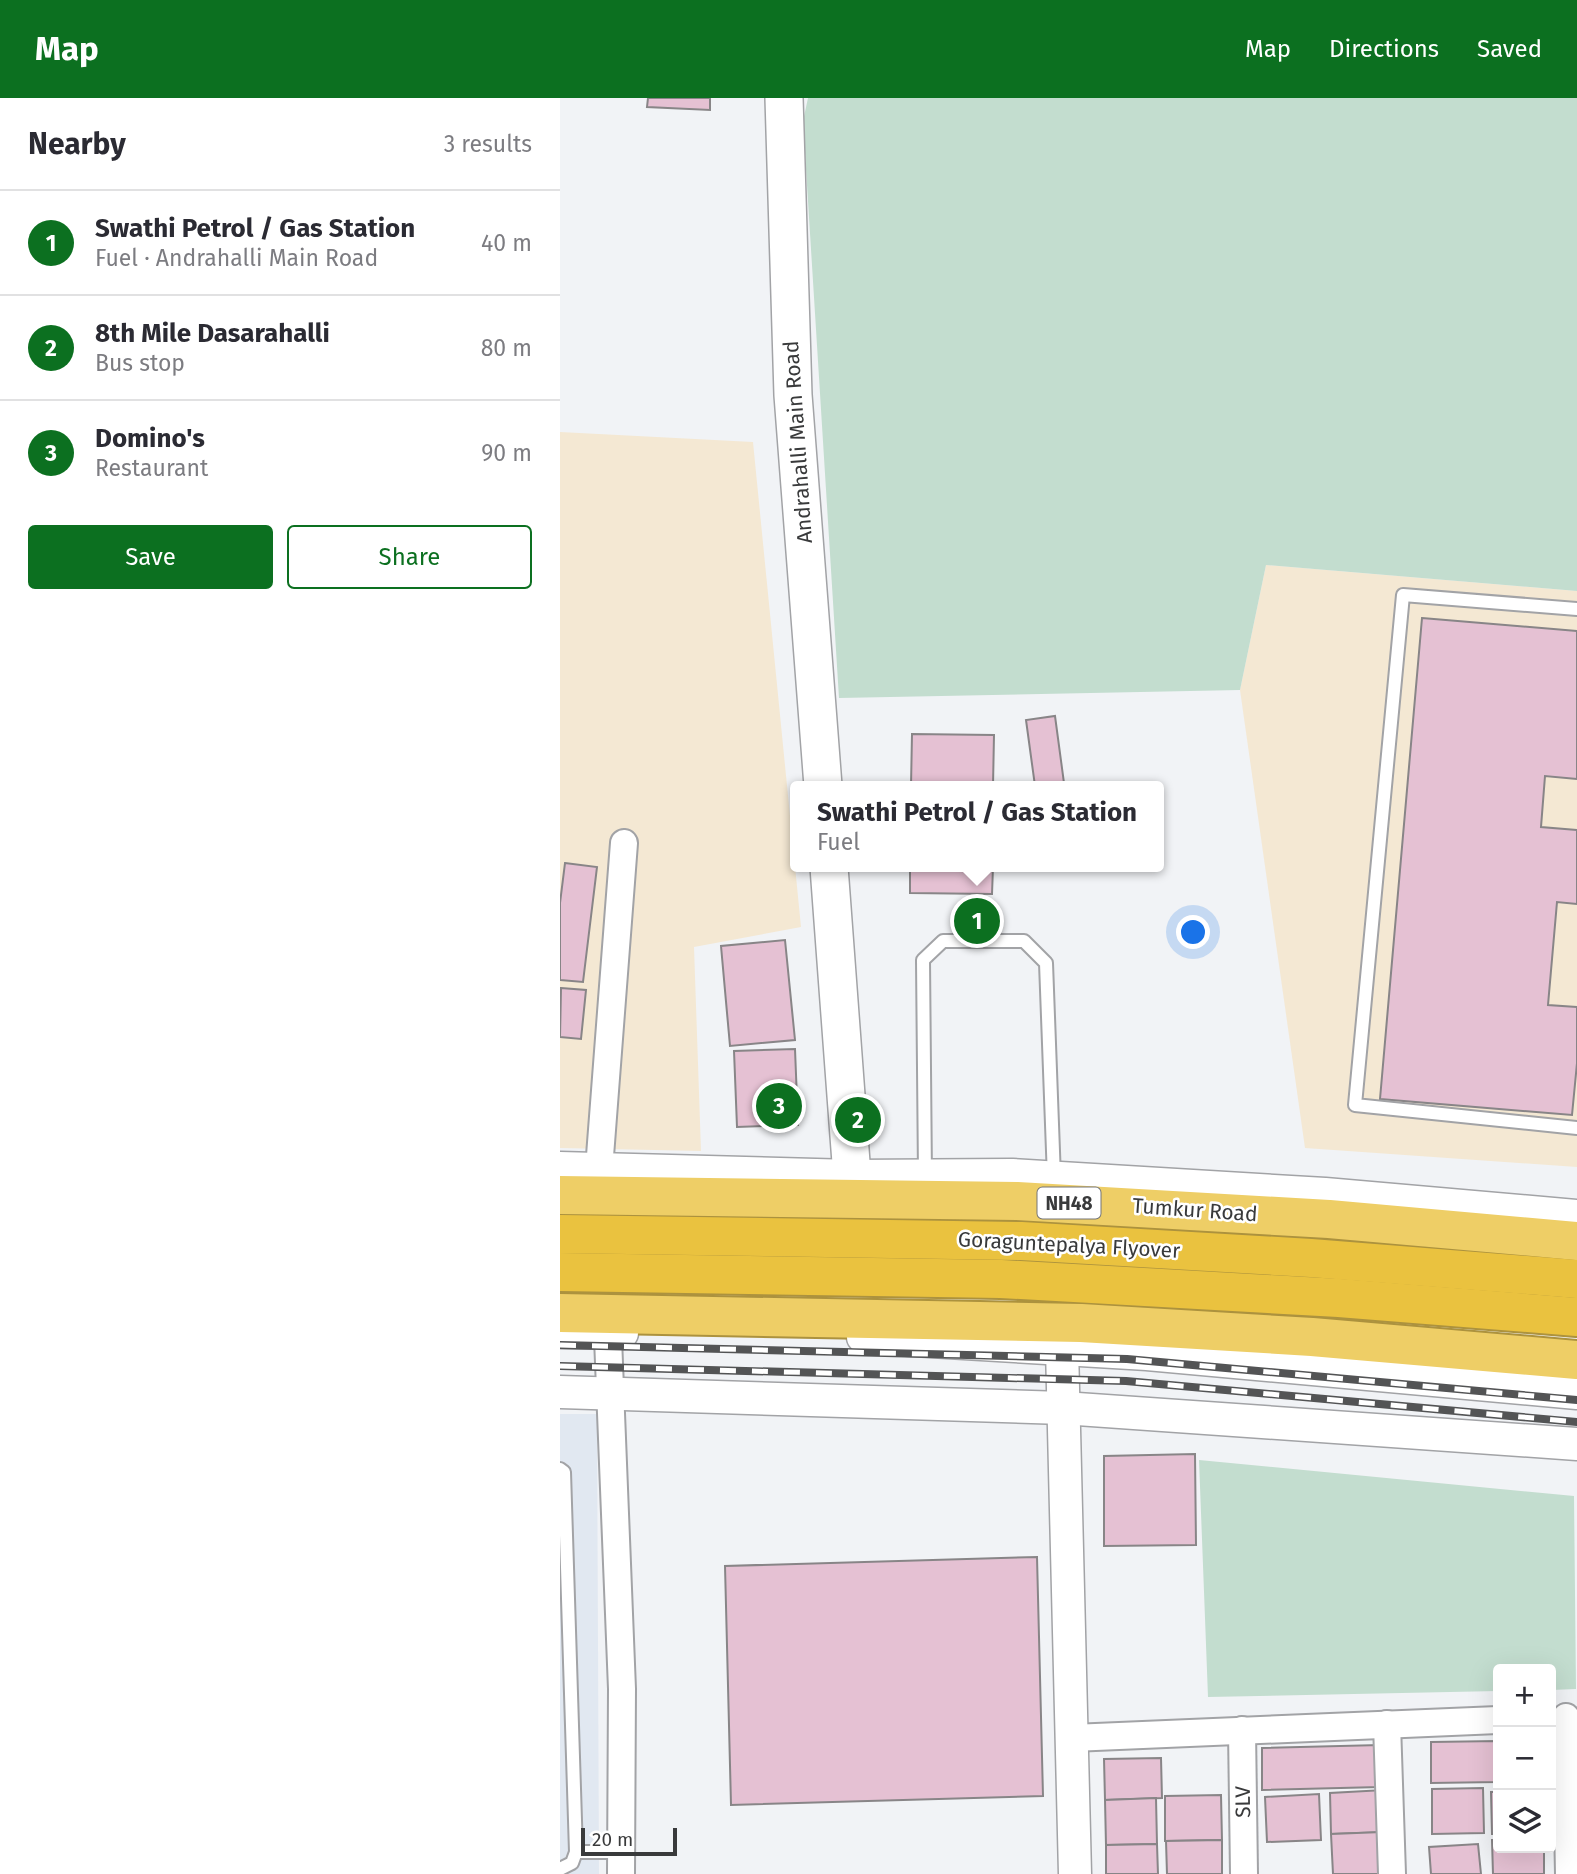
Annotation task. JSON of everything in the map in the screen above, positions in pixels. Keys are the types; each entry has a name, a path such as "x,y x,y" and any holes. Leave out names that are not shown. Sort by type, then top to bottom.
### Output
{"highway":[{"name":"Tumkur Road","path":"560,1195 1017,1201 1168,1208 1366,1210 1577,1241"},
{"name":"Goraguntepalya Flyover","path":"560,1234 1021,1241 1311,1258 1577,1279"},
{"name":"Goraguntepalya Flyover","path":"560,1272 1000,1279 1339,1298 1577,1317"},
{"path":"560,1313 607,1323 1081,1323 1312,1337 1577,1360"}],"main road":[{"name":"Andrahalli Main Road","path":"784,98 793,395 822,781"},
{"path":"829,872 852,1176"}],"street":[{"path":"599,1169 624,843"},
{"path":"560,1168 852,1176 1012,1175 1366,1210 1577,1216"},
{"path":"607,1323 622,1689 622,1863"},
{"path":"560,1332 607,1323 1062,1348 1577,1393"},
{"path":"1062,1348 1075,1874"},
{"path":"560,1392 1063,1408 1577,1444"},
{"path":"1565,1717 1569,1874"},
{"path":"1072,1738 1493,1720"},
{"path":"1387,1724 1392,1874"},
{"name":"SLV","path":"1241,1730 1244,1874"}],"lane":[{"path":"1577,609 1403,594 1355,1105 1577,1128"},
{"path":"925,1176 923,960 943,941 1024,941 1046,963 1054,1178"},
{"path":"560,1469 564,1472 576,1852 572,1863 560,1869"},
{"path":"576,1852 622,1863"}],"shaded area":[{"path":"560,432 753,442 790,816 790,872 796,872 801,927 694,947 701,1151 560,1148"},
{"path":"1266,565 1577,591 1577,1167 1305,1148 1240,690"},
{"path":"560,1414 597,1414 599,1874 560,1874"}],"green space":[{"path":"808,98 1577,98 1577,591 1266,565 1240,690 839,698 803,121"},
{"path":"1199,1460 1574,1496 1576,1689 1556,1690 1556,1664 1493,1664 1493,1691 1208,1697"}],"building":[{"path":"648,98 710,98 710,110 647,107"},
{"path":"1422,618 1577,631 1577,779 1545,776 1541,827 1577,830 1577,904 1557,902 1548,1005 1577,1007 1577,1063 1572,1115 1380,1099"},
{"path":"1055,716 1064,781 1034,781 1026,720"},
{"path":"912,734 994,735 993,781 911,781"},
{"path":"565,863 597,867 583,982 560,980 560,903"},
{"path":"910,872 993,872 992,894 910,893"},
{"path":"785,940 795,1040 730,1046 721,946"},
{"path":"561,988 586,990 581,1039 560,1037"},
{"path":"795,1049 798,1125 737,1127 734,1051"},
{"path":"1195,1454 1196,1545 1104,1546 1104,1456"},
{"path":"1037,1557 1043,1796 731,1805 725,1566"},
{"path":"1493,1741 1493,1782 1431,1783 1431,1742"},
{"path":"1380,1745 1380,1787 1262,1790 1262,1748"},
{"path":"1161,1758 1162,1798 1105,1800 1104,1759"},
{"path":"1483,1788 1484,1833 1432,1834 1432,1789"},
{"path":"1384,1790 1386,1832 1331,1834 1330,1793"},
{"path":"1491,1792 1493,1792 1493,1834"},
{"path":"1319,1794 1321,1840 1267,1842 1265,1797"},
{"path":"1221,1795 1222,1840 1165,1841 1165,1796"},
{"path":"1156,1798 1157,1844 1106,1845 1105,1800"},
{"path":"1382,1832 1384,1874 1333,1874 1331,1834"},
{"path":"1222,1840 1222,1874 1167,1874 1166,1841"},
{"path":"1492,1840 1493,1853 1544,1853 1544,1874 1493,1874"},
{"path":"1157,1844 1158,1874 1106,1874 1106,1845"},
{"path":"1478,1844 1481,1874 1431,1874 1429,1847"}],"railway":[{"path":"560,1345 1127,1359 1577,1400"},
{"path":"560,1366 1126,1381 1577,1422"}],"place":[{"name":"Swathi Petrol / Gas Station","path":"977,921"},
{"name":"Domino's","path":"779,1106"},
{"name":"8th Mile Dasarahalli","path":"858,1120"}]}
